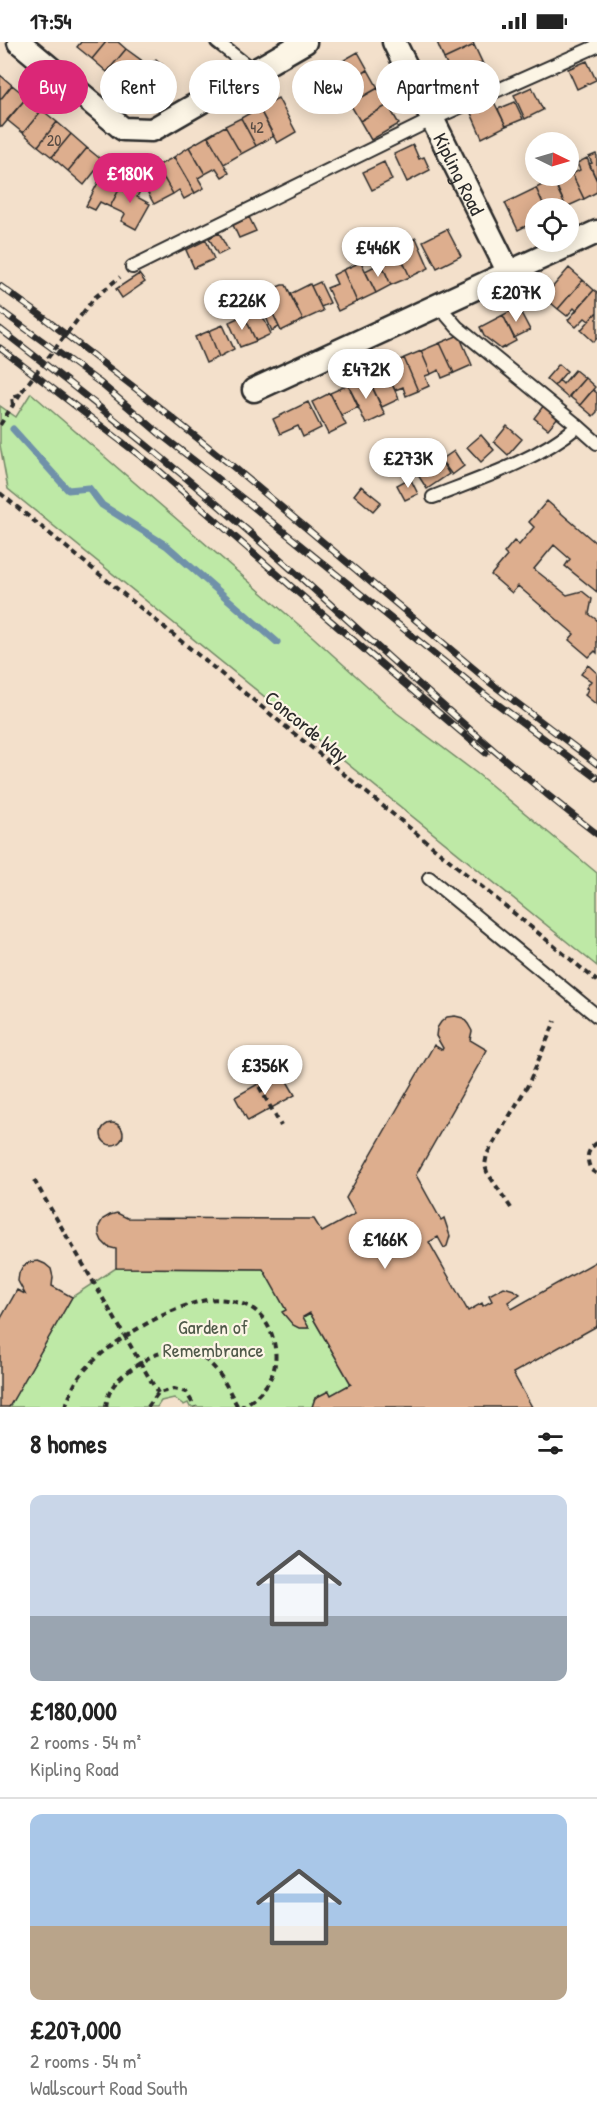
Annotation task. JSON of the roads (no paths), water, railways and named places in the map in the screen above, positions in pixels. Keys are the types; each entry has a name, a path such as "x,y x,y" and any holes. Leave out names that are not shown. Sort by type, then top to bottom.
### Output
{"street":[{"path":"19,42 123,129 152,130 189,109"},
{"path":"273,60 305,42"},
{"name":"Kipling Road","path":"394,42 509,273"},
{"path":"254,390 597,232"}],"lane":[{"path":"217,42 240,60"},
{"path":"132,267 433,119 597,46"},
{"path":"438,305 457,327 597,442"},
{"path":"433,497 511,466 566,436 578,426"},
{"path":"429,878 597,1016"}],"waterway":[{"path":"13,429 68,490 89,488 102,505 167,546 277,642"}],"railway":[{"path":"0,286 135,388 236,469 492,684 597,764"},
{"path":"0,310 99,382 160,434 484,694 597,778"},
{"path":"0,329 186,478 463,723 597,834"},
{"path":"0,348 156,468 486,753"}],"park label":[{"name":"Garden of Remembrance","path":"213,1338"}]}
